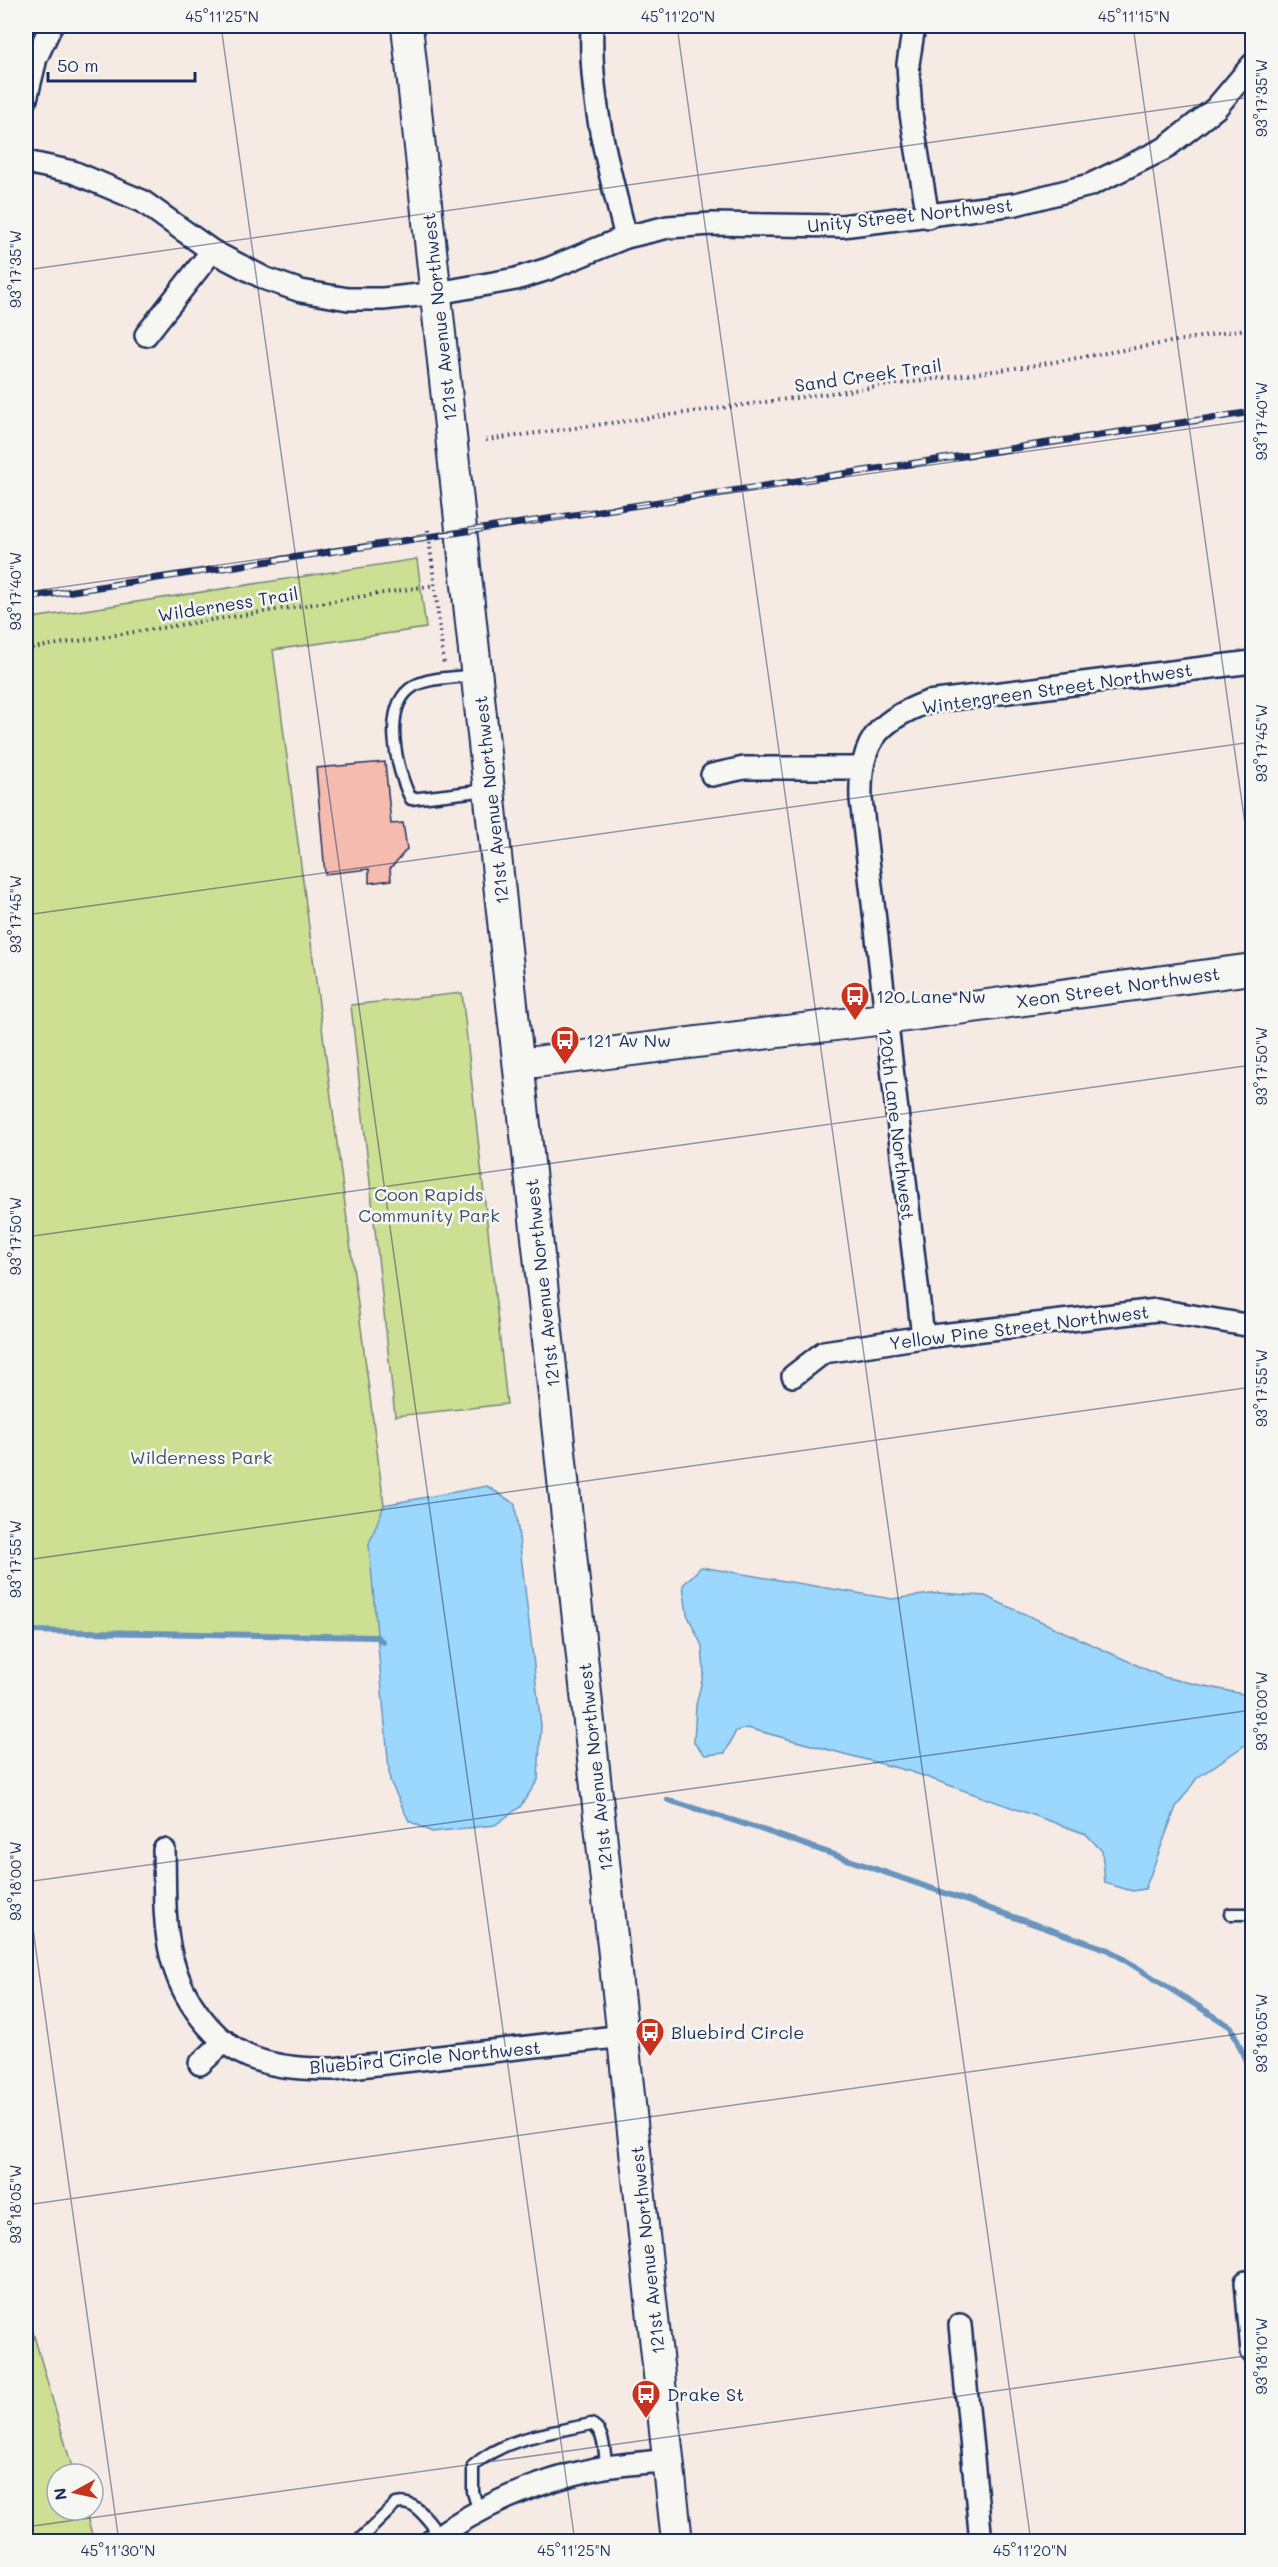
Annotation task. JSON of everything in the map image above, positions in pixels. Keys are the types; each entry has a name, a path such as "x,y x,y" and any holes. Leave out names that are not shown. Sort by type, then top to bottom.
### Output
{"street":[{"path":"26,99 36,58 51,26"},
{"name":"121st Avenue Northwest","path":"407,26 677,2541"},
{"path":"592,26 595,99 603,150 626,237"},
{"path":"914,26 908,63 911,114 928,217"},
{"name":"Unity Street Northwest","path":"26,162 73,172 142,201 212,251 266,279 301,291 348,299 437,293 526,276 626,237 679,226 712,224 842,226 928,217 1016,204 1090,185 1164,149 1216,108 1252,65"},
{"path":"146,335 212,251"},
{"name":"Wintergreen Street Northwest","path":"860,768 867,748 884,725 902,712 928,702 1252,662"},
{"path":"712,775 744,768 860,768"},
{"name":"120th Lane Northwest","path":"860,768 861,799 884,1019 923,1337"},
{"name":"Xeon Street Northwest","path":"519,1064 884,1019 1252,969"},
{"name":"Yellow Pine Street Northwest","path":"793,1376 824,1352 923,1337 1157,1310 1252,1326"},
{"name":"Bluebird Circle Northwest","path":"165,1850 166,1914 171,1956 183,1988 201,2018 225,2041 255,2059 307,2069 376,2065 624,2036"},
{"path":"200,2064 225,2041"},
{"path":"1249,2282 1252,2352"},
{"path":"960,2325 981,2541"},
{"path":"435,2538 479,2512 539,2486 607,2467 669,2460"}],"lane":[{"path":"477,675 414,686 397,707 393,719 403,783 411,799 490,790"},
{"path":"1230,1914 1252,1914"},
{"path":"479,2512 473,2492 473,2466 488,2453 525,2439 591,2424 600,2431 607,2467"},
{"path":"357,2541 396,2504 404,2502 413,2504 435,2538"}],"path":[{"name":"Sand Creek Trail","path":"486,440 1020,368 1252,328"},
{"path":"428,530 444,666"},
{"name":"Wilderness Trail","path":"26,649 435,585"}],"green space":[{"name":"Wilderness Park","path":"417,559 426,628 273,650 384,1505 377,1637 26,1631 26,619"},
{"name":"Coon Rapids Community Park","path":"462,993 507,1404 395,1416 351,1005"},
{"path":"26,2308 71,2462 45,2462 45,2522 88,2522 94,2541 26,2541"}],"water":[{"path":"487,1486 515,1504 541,1725 538,1780 520,1807 495,1825 432,1832 409,1821 390,1781 369,1544 384,1505"},
{"path":"701,1567 892,1599 939,1593 985,1596 1163,1677 1247,1695 1252,1699 1252,1740 1197,1778 1176,1807 1145,1889 1132,1891 1105,1883 1102,1851 1086,1834 912,1772 747,1728 736,1731 725,1753 705,1755 694,1743 696,1705 704,1672 702,1646 687,1614 683,1585"}],"building":[{"path":"385,762 391,824 403,823 407,849 390,869 391,880 369,883 369,869 325,874 316,768"}],"waterway":[{"path":"26,1631 377,1637 383,1642"},
{"path":"668,1800 757,1828 1109,1950 1231,2027 1252,2074"}],"railway":[{"path":"26,598 1252,412"}],"place":[{"name":"120 Lane Nw","path":"855,1022"},
{"name":"121 Av Nw","path":"565,1066"},
{"name":"Bluebird Circle","path":"650,2058"},
{"name":"Drake St","path":"646,2420"}]}
